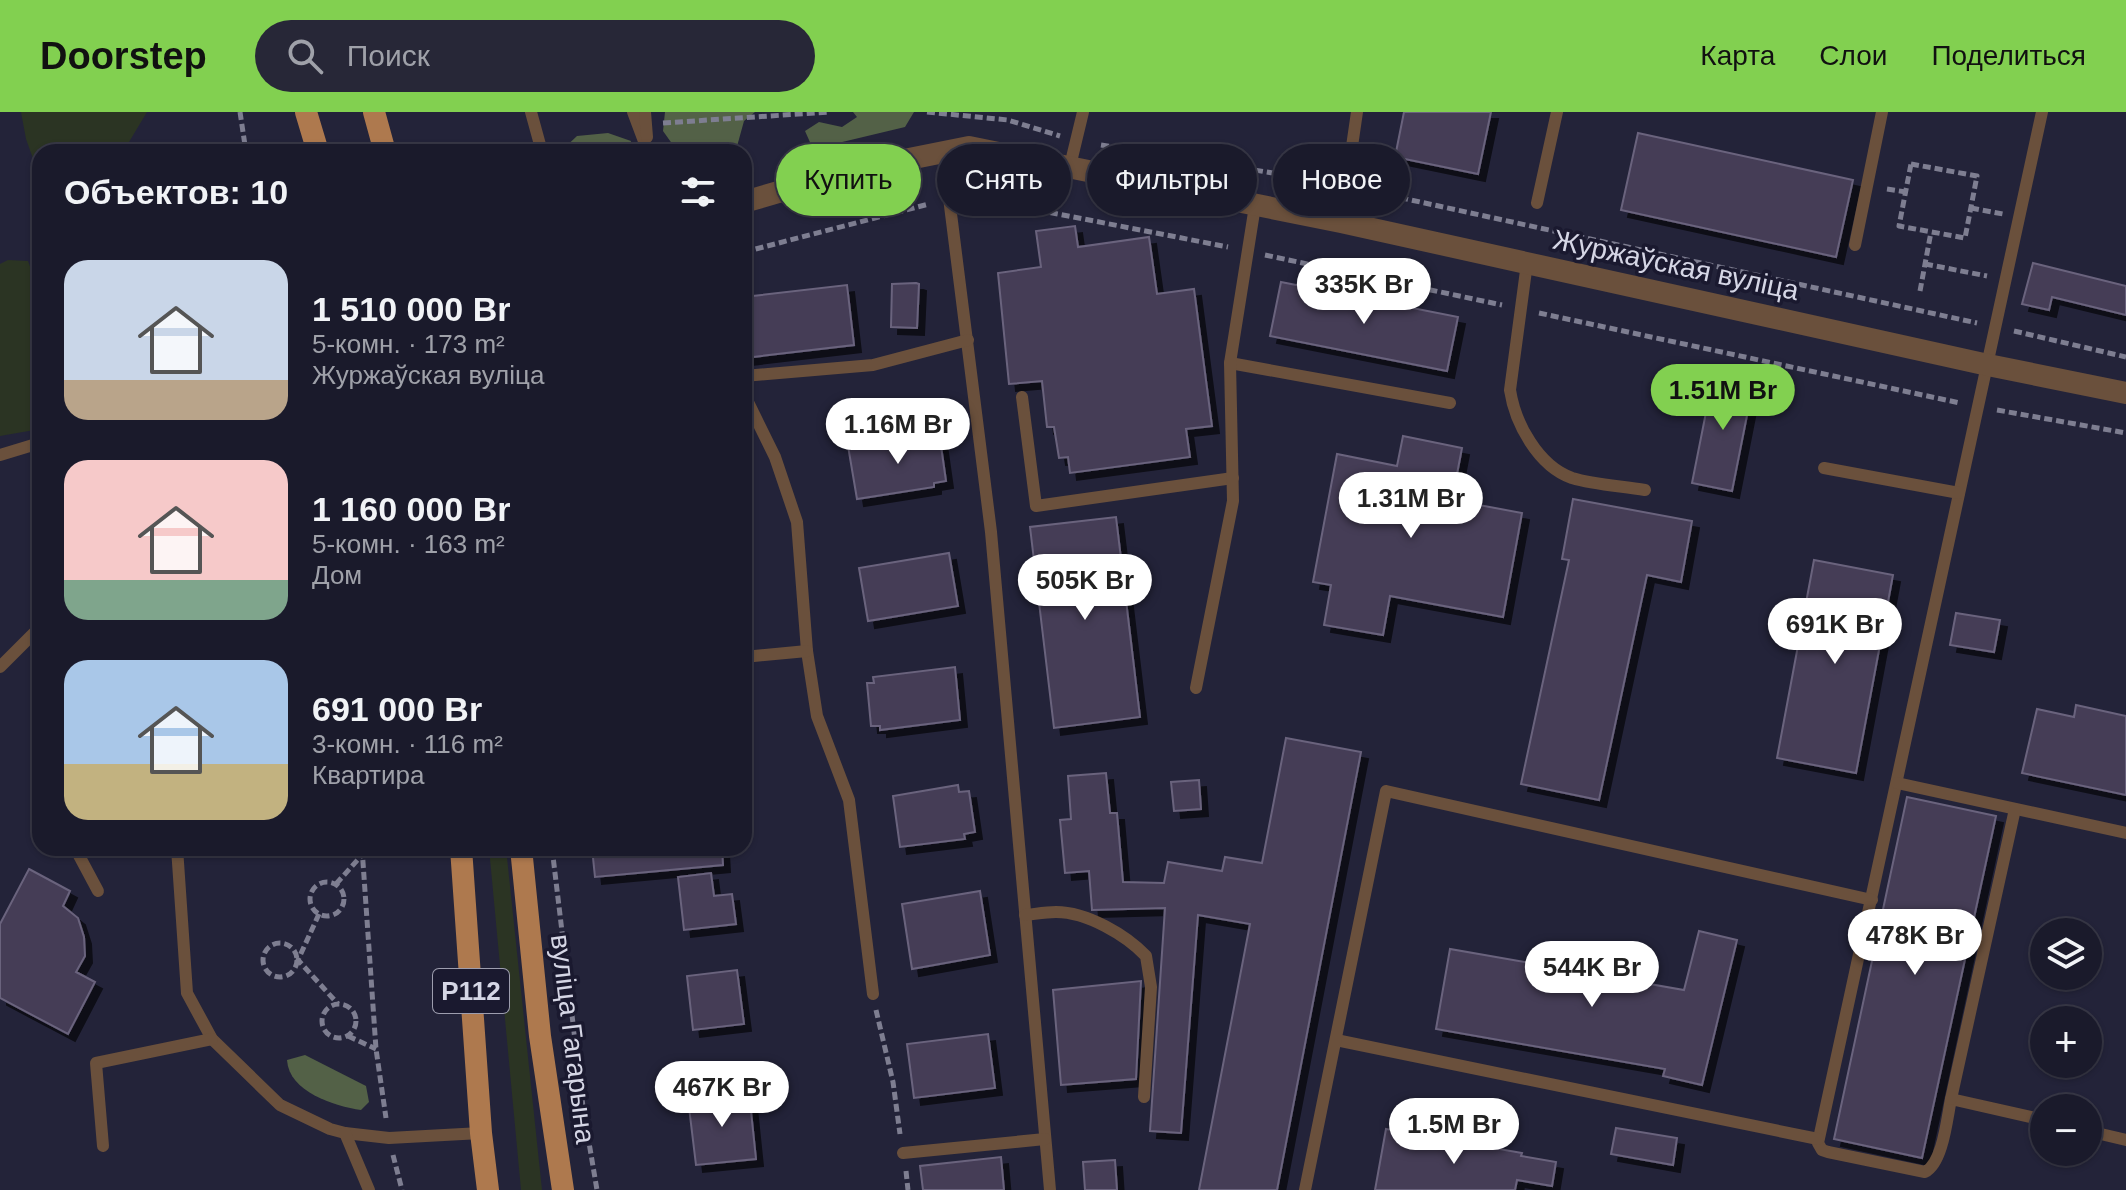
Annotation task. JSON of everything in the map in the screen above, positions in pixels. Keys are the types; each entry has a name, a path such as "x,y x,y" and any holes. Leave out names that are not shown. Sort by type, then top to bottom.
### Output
{"main road":[{"path":"306,112 316,144"},
{"path":"374,112 383,144"},
{"name":"Р112","path":"462,856 481,1133 488,1190"},
{"name":"вуліца Гагарына","path":"522,856 540,1036 563,1190"}],"street":[{"name":"Журжаўская вуліца","path":"752,200 854,170 937,151"},
{"name":"Журжаўская вуліца","path":"1257,206 2126,393"}],"lane":[{"path":"531,112 540,144"},
{"path":"633,112 645,144"},
{"path":"1071,162 1083,112"},
{"path":"1352,144 1357,112"},
{"path":"1537,203 1557,112"},
{"path":"1855,245 1882,112"},
{"path":"2015,809 1935,1164 1925,1172 1828,1152 1820,1147 1818,1139 2042,112"},
{"path":"648,118 648,144"},
{"path":"953,216 991,532 1050,1190"},
{"path":"1196,688 1233,501 1230,363 1253,216"},
{"path":"1341,222 1342,216"},
{"path":"1527,263 1510,390 1513,411 1522,429 1544,457 1571,478 1645,490"},
{"path":"752,375 873,365 968,340"},
{"path":"1230,363 1450,403"},
{"path":"1022,397 1036,506 1233,478"},
{"path":"752,410 775,457 797,522 807,651 817,716 849,800 873,994"},
{"path":"0,455 32,445"},
{"path":"1824,468 1959,493"},
{"path":"0,667 32,635"},
{"path":"752,656 807,651"},
{"path":"1897,783 2126,833"},
{"path":"1305,1190 1386,791 1872,900"},
{"path":"79,856 98,891"},
{"path":"178,856 187,993 212,1039 280,1105 345,1133 389,1138 481,1133"},
{"path":"1025,915 1071,914 1120,936 1146,956 1151,987 1144,1097"},
{"path":"103,1146 96,1063 212,1039"},
{"path":"1336,1040 1818,1139"},
{"path":"1951,1099 2030,1117"},
{"path":"345,1133 369,1190"},
{"path":"2102,1134 2126,1140"},
{"path":"903,1153 1045,1139"}],"path":[{"path":"240,112 245,144"},
{"path":"648,118 830,112"},
{"path":"927,112 1008,120 1076,140 1273,174"},
{"path":"1911,164 1977,176 1971,208 1965,238 1899,226 1911,164"},
{"path":"1410,200 2126,357"},
{"path":"752,250 937,203"},
{"path":"1971,208 2019,218"},
{"path":"1068,216 1248,251 1978,406 2126,433"},
{"path":"1920,291 1931,232"},
{"path":"1925,264 2006,279"},
{"path":"336,884 359,856"},
{"path":"362,856 376,1049 389,1138 402,1190"},
{"path":"553,856 583,1107 597,1190"},
{"path":"327,881 336,884 345,899 342,907 328,917 319,914 312,908 312,891 318,884 327,881"},
{"path":"319,914 298,960 296,969 290,975 281,978 272,976 265,969 263,961 271,945 289,945 296,951 298,960 338,1004"},
{"path":"873,994 893,1082 908,1190"},
{"path":"330,1006 347,1006 354,1012 354,1030 348,1036 339,1039 330,1037 324,1030 321,1022 323,1013 330,1006"},
{"path":"348,1036 376,1049"}],"green space":[{"path":"21,112 147,112 128,144 32,144 32,156"},
{"path":"665,112 755,112 744,121 738,144 672,144 663,131"},
{"path":"853,112 914,112 905,127 834,144 811,144 805,131 819,122 842,127 857,117"},
{"path":"608,133 631,141 630,144 568,144 577,136"},
{"path":"8,260 28,261 32,272 32,430 0,436 0,264"},
{"path":"490,856 507,856 542,1190 521,1190"},
{"path":"305,1055 366,1086 369,1102 361,1110 350,1108 326,1101 304,1089 290,1071 287,1060"}],"building":[{"path":"1404,112 1491,112 1478,174 1410,160 1410,144 1398,144"},
{"path":"1638,133 1853,180 1836,257 1621,210"},
{"path":"1075,226 1078,247 1149,237 1157,294 1194,289 1212,426 1186,429 1190,457 1070,473 1068,457 1059,458 1054,427 1047,427 1042,381 1009,384 998,273 1041,267 1036,231"},
{"path":"2033,263 2126,286 2126,315 2052,297 2049,310 2022,304"},
{"path":"1281,282 1458,317 1447,371 1270,336"},
{"path":"892,284 919,284 917,328 891,327"},
{"path":"847,285 854,345 752,357 752,296"},
{"path":"1714,372 1754,380 1732,491 1692,483"},
{"path":"939,432 946,481 934,483 934,487 857,499 848,446 886,445 886,440"},
{"path":"1403,436 1462,448 1452,500 1522,513 1503,617 1390,596 1383,635 1324,625 1331,585 1313,582 1337,454 1397,466"},
{"path":"1573,499 1692,521 1681,582 1647,575 1599,800 1521,784 1569,560 1562,559"},
{"path":"1116,517 1140,717 1054,728 1030,527"},
{"path":"949,553 958,606 868,621 859,568"},
{"path":"1814,560 1893,575 1856,773 1777,758"},
{"path":"1956,613 2000,620 1994,652 1950,645"},
{"path":"955,667 960,720 880,730 880,726 871,726 867,683 874,683 873,677"},
{"path":"2076,705 2126,716 2126,795 2022,773 2037,709 2074,717"},
{"path":"1286,738 1361,752 1277,1190 1199,1190 1250,924 1198,915 1181,1133 1150,1131 1165,908 1092,910 1089,871 1065,873 1060,820 1071,819 1068,776 1106,773 1110,813 1117,813 1123,882 1164,883 1168,862 1222,871 1225,857 1262,863"},
{"path":"1199,780 1201,809 1174,811 1171,782"},
{"path":"958,785 959,792 969,791 975,832 964,834 965,839 900,847 893,796"},
{"path":"1907,797 1996,816 1922,1158 1834,1139"},
{"path":"593,856 722,856 723,865 595,877"},
{"path":"29,869 70,891 63,906 78,918 84,937 85,956 76,972 95,982 68,1034 0,998 0,924"},
{"path":"711,873 714,896 732,894 736,924 684,930 678,877"},
{"path":"980,891 990,955 912,969 902,904"},
{"path":"1699,931 1737,940 1702,1085 1663,1076 1665,1069 1436,1029 1450,949 1684,990"},
{"path":"737,970 744,1024 693,1030 687,976"},
{"path":"1141,981 1136,1079 1061,1085 1053,990"},
{"path":"988,1034 995,1088 914,1098 907,1044"},
{"path":"749,1092 756,1159 696,1165 688,1099"},
{"path":"1616,1128 1677,1138 1673,1165 1611,1154"},
{"path":"1386,1129 1556,1162 1552,1186 1517,1180 1515,1190 1375,1190"},
{"path":"1001,1157 1004,1190 923,1190 920,1166"},
{"path":"1115,1160 1117,1190 1085,1190 1083,1162"}]}
